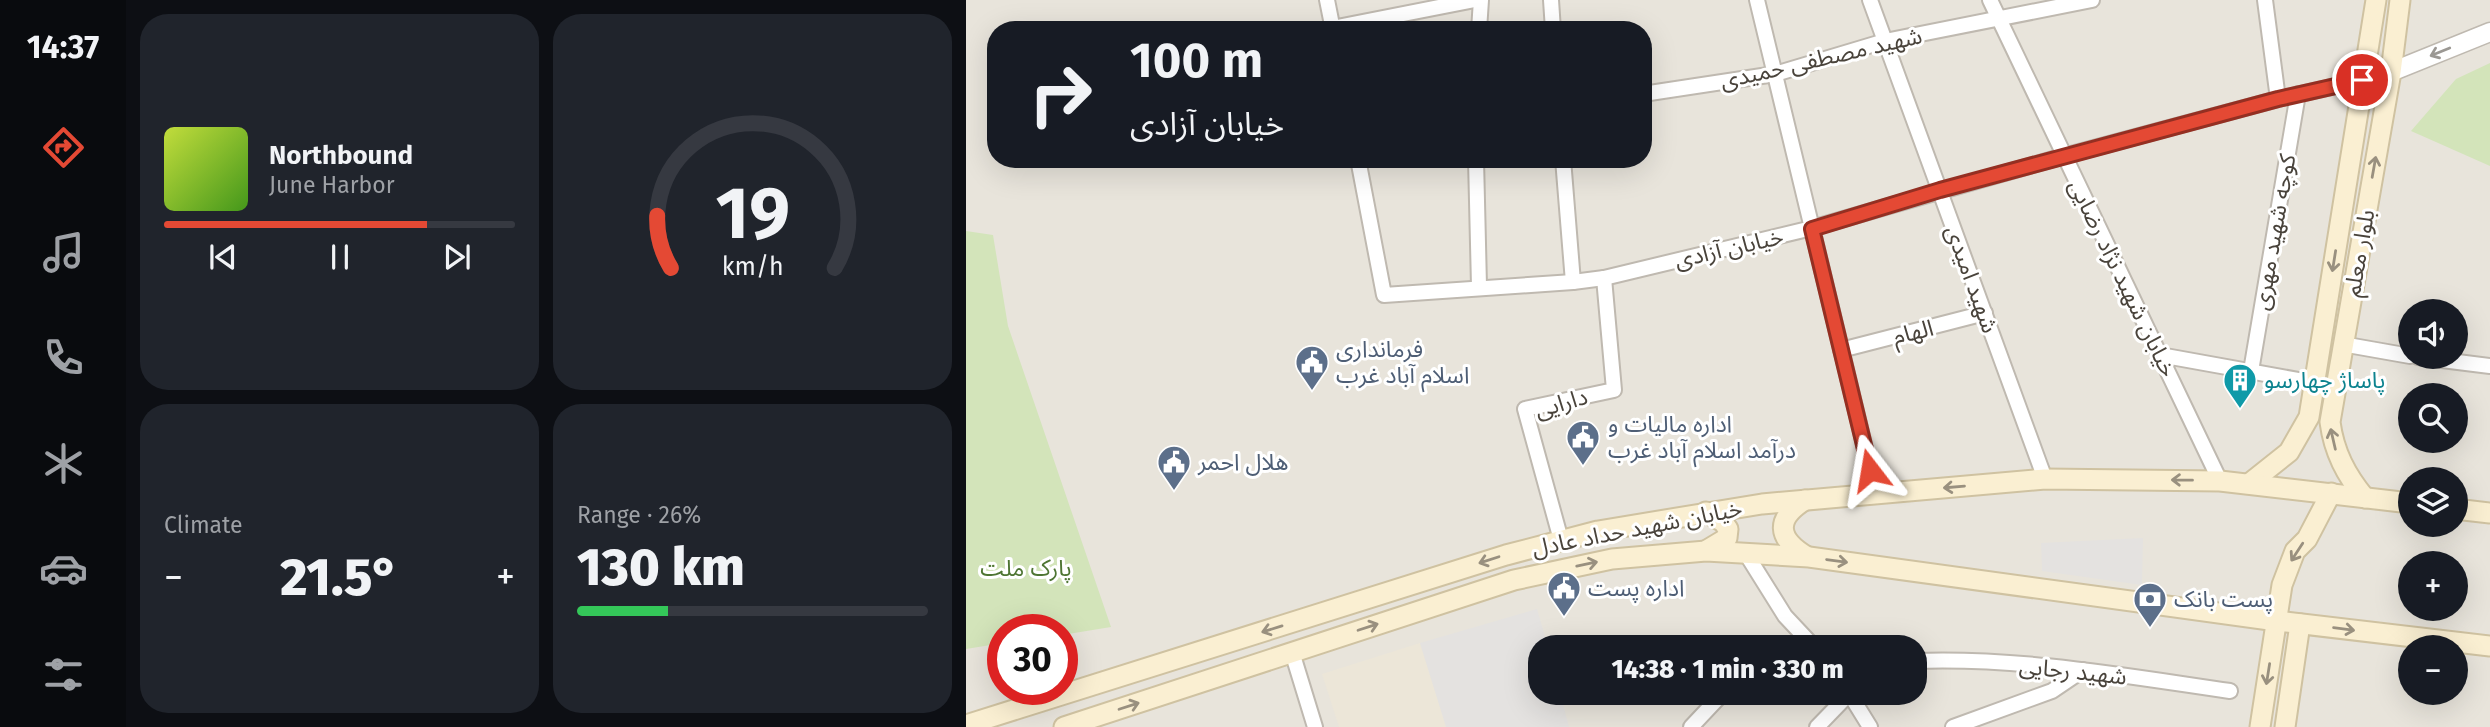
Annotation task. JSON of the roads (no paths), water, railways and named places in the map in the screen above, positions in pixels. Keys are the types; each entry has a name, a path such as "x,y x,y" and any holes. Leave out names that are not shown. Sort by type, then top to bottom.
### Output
{"main road":[{"name":"بلوار معلم","path":"2250,483 2272,469 2301,437 2309,416 2376,0"},
{"name":"بلوار معلم","path":"2365,498 2350,480 2332,441 2330,422 2391,72 2400,0"},
{"name":"خیابان شهید حداد عادل","path":"966,724 1506,555 1598,531 1706,512 1805,500 2045,479 2220,481 2398,502"},
{"path":"2260,727 2282,585 2295,551 2307,539 2331,494"},
{"path":"1805,500 1787,515 1783,531 1787,542 1809,557"},
{"path":"2468,510 2490,513"},
{"path":"1706,512 1723,522 1728,529 1727,538 1706,551"},
{"name":"خیابان شهید حداد عادل","path":"1064,727 1514,580 1612,558 1706,551 1809,557 2277,621 2490,646"},
{"path":"2285,727 2300,624"}],"street":[{"path":"1327,0 1331,21"},
{"path":"1371,21 1475,0"},
{"path":"1480,21 1481,0"},
{"path":"1551,0 1552,21"},
{"path":"1757,0 1875,494"},
{"name":"شهید امیدی","path":"1870,0 2045,479"},
{"name":"خیابان شهید نژاد رضایی","path":"1990,0 2220,481"},
{"name":"شهید مصطفی حمیدی","path":"1652,93 1774,74 1885,41 2092,0"},
{"path":"2265,0 2278,99"},
{"path":"2362,80 2391,72 2490,32"},
{"name":"خیابان آزادی","path":"1359,168 1384,295 1479,286 1573,282 1604,278 1812,229 2064,156 2278,99 2362,80"},
{"name":"کوچه شهید مهری","path":"2250,371 2298,94"},
{"path":"1476,168 1479,286"},
{"path":"1564,168 1573,282"},
{"name":"دارایی","path":"1561,540 1525,409 1614,390 1604,278"},
{"name":"الهام","path":"1841,351 1985,313"},
{"path":"2342,344 2398,354"},
{"path":"2160,355 2315,383"},
{"path":"2468,363 2490,366"},
{"path":"1745,552 1785,616 1803,635"},
{"path":"1292,652 1315,727"},
{"name":"شهید رجایی","path":"1927,661 1957,660 2083,670 2230,691"},
{"path":"1953,727 2052,691 2083,670"},
{"path":"1691,727 1712,705"},
{"path":"1817,727 1838,705"},
{"path":"1856,705 1870,727"}],"place":[{"name":"فرمانداری اسلام آباد غرب","path":"1312,392"},
{"name":"پاساژ چهارسو","path":"2240,410"},
{"name":"اداره مالیات و درآمد اسلام آباد غرب","path":"1583,467"},
{"name":"هلال احمر","path":"1174,492"},
{"name":"اداره پست","path":"1564,618"},
{"name":"پست بانک","path":"2150,629"}],"park label":[{"name":"پارک ملت","path":"1026,568"}]}
